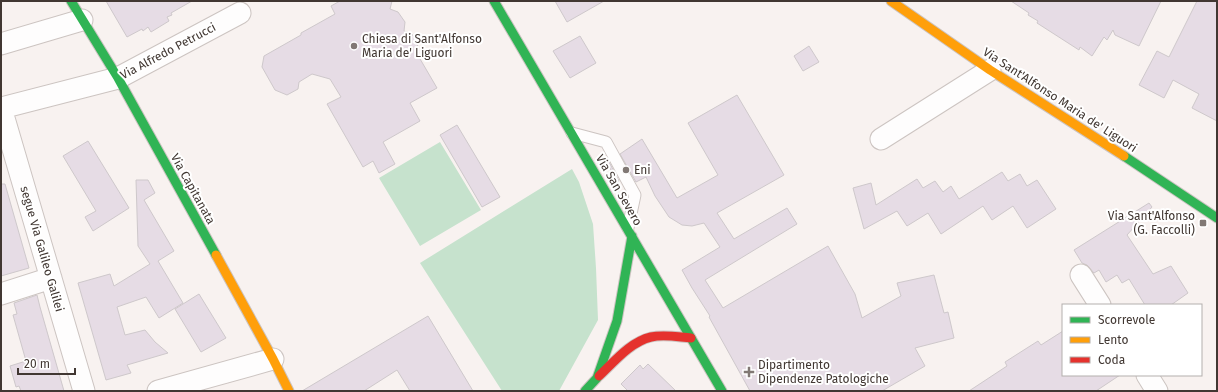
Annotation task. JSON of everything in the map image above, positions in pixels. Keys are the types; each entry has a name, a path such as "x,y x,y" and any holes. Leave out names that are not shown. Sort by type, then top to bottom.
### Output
{"main road":[{"name":"Via Capitanata","path":"71,1 118,78 273,359 289,391"},
{"name":"Via San Severo","path":"494,1 499,5 722,391"},
{"name":"Via Sant'Alfonso Maria de' Liguori","path":"891,1 990,70 1091,134 1217,218"},
{"path":"597,378 618,321 630,232"},
{"path":"585,391 634,344 650,337 664,336 692,338"}],"street":[{"name":"Via Alfredo Petrucci","path":"1,108 118,78 240,13"},
{"path":"1,44 82,20"},
{"path":"881,139 990,70"},
{"name":"segue Via Galileo Galilei","path":"1,108 84,391"},
{"path":"1081,276 1099,304"},
{"path":"1,294 51,278"},
{"path":"158,391 273,359"},
{"path":"1148,376 1157,391"}],"lane":[{"path":"572,133 606,142 636,195 630,232"}],"green space":[{"path":"440,142 481,210 420,246 379,178"},
{"path":"572,169 579,182 593,224 598,320 559,391 502,391 420,263"}],"building":[{"path":"106,1 192,1 171,13 172,15 167,17 169,21 151,32 148,27 143,31 142,29 127,37"},
{"path":"340,1 392,1 390,9 398,12 405,22 404,31 412,34 418,44 416,52 437,88 410,103 420,121 383,142 395,164 379,173 373,161 363,167 327,104 341,97 330,79 312,74 299,82 298,89 287,95 275,90 262,67 264,56 335,14 331,6"},
{"path":"555,1 604,1 567,22"},
{"path":"1011,1 1161,1 1139,46 1115,35 1113,30 1107,40 1104,37 1092,56 1080,47 1079,50 1037,23 1038,21 1028,15 1029,13"},
{"path":"1197,1 1217,1 1217,121 1192,108 1199,94 1173,80 1164,98 1139,85 1157,51 1169,57"},
{"path":"580,36 596,63 570,78 553,51"},
{"path":"809,46 819,62 803,71 794,56"},
{"path":"737,95 784,175 717,213 734,239 787,208 797,224 705,280 723,308 828,246 855,294 862,318 901,296 897,283 934,275 944,313 948,312 954,338 915,348 925,366 882,391 750,391 709,317 710,316 682,270 720,247 704,223 692,226 682,225 669,217 655,196 646,177 636,182 620,154 642,139 677,198 718,175 688,123"},
{"path":"457,125 500,197 482,207 440,135"},
{"path":"88,141 129,208 93,231 85,217 96,211 63,156"},
{"path":"608,160 619,181 617,181 606,161"},
{"path":"1002,172 1008,181 1020,174 1027,186 1037,180 1056,209 1027,228 1013,206 992,220 983,206 941,234 928,213 907,226 897,211 864,229 853,188 871,183 876,205 917,179 923,188 935,181 943,192 951,186 959,199"},
{"path":"136,180 148,180 155,193 144,200 174,251 158,261 183,303 159,318 146,297 117,307 125,335 145,330 155,342 168,353 127,365 131,373 106,380 78,283 110,274 114,286 150,264 138,246"},
{"path":"1,184 5,184 29,268 1,276"},
{"path":"1149,203 1152,207 1127,235 1153,274 1171,266 1188,293 1172,304 1144,304 1129,279 1122,283 1117,275 1106,282 1099,270 1094,273 1087,265 1082,263 1074,250"},
{"path":"199,294 226,338 201,352 175,309"},
{"path":"37,295 64,391 21,391 19,386 16,387 10,366 26,361 13,315 17,314 14,303"},
{"path":"428,316 473,391 410,391 397,370 364,391 302,391"},
{"path":"1062,332 1062,376 1118,376 1096,391 969,391 1007,366 1005,362 1038,341 1041,345"},
{"path":"648,364 676,391 628,391 621,384 640,365 643,369"}],"traffic: fast":[{"path":"71,1 118,78 216,255"},
{"path":"494,1 722,391"},
{"path":"1124,156 1217,218"},
{"path":"585,391 597,378 617,321 632,236"}],"traffic: slow":[{"path":"891,1 990,70 1124,156"},
{"path":"216,255 289,391"}],"traffic: jam":[{"path":"599,376 629,348 643,340 661,336 691,338"}],"place":[{"name":"Chiesa di Sant'Alfonso Maria de' Liguori","path":"354,46"},
{"name":"Eni","path":"626,170"},
{"name":"Via Sant'Alfonso (G. Faccolli)","path":"1203,223"},
{"name":"Dipartimento Dipendenze Patologiche","path":"749,372"}]}
